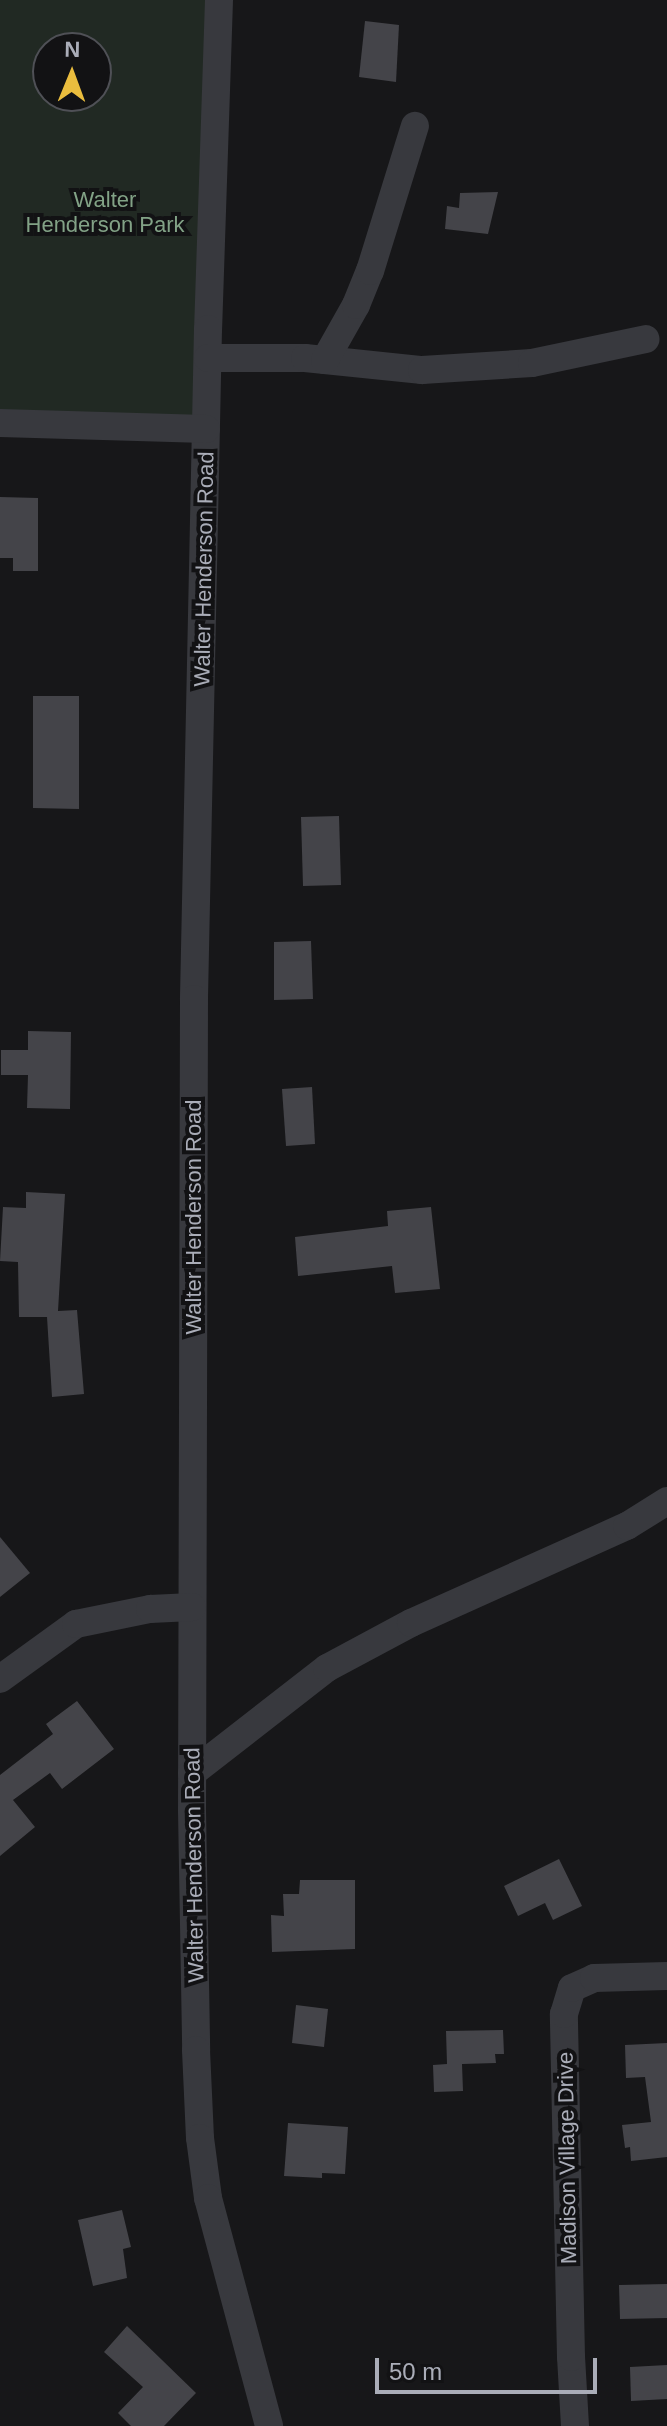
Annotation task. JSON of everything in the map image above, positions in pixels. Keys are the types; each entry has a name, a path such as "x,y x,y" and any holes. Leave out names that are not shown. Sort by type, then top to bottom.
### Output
{"street":[{"name":"Walter Henderson Road","path":"219,0 194,999 192,1773 200,2138 208,2198 269,2426"},
{"path":"325,360 356,305 370,271 415,126"},
{"path":"208,358 325,360 422,370 532,363 646,339"},
{"path":"0,423 206,429"},
{"path":"192,1773 327,1668 411,1623 627,1526 667,1501"},
{"path":"0,1679 76,1624 150,1609 192,1607"},
{"name":"Madison Village Drive","path":"575,2426 564,2014 572,1988 594,1978 667,1976"}],"green space":[{"name":"Walter Henderson Park","path":"0,0 218,0 205,428 0,421"}],"building":[{"path":"365,21 399,25 396,82 359,77"},
{"path":"498,192 488,234 445,229 447,206 459,208 460,193"},
{"path":"0,497 38,498 38,571 13,571 13,558 0,558"},
{"path":"33,696 79,696 79,809 33,808"},
{"path":"339,816 341,885 303,886 301,817"},
{"path":"311,941 313,999 274,1000 274,942"},
{"path":"28,1031 71,1032 70,1109 27,1108 28,1075 1,1075 1,1050 28,1050"},
{"path":"312,1087 315,1144 286,1146 282,1089"},
{"path":"26,1192 65,1194 58,1311 77,1310 84,1394 52,1397 47,1317 19,1317 18,1262 0,1261 3,1207 26,1208"},
{"path":"431,1207 440,1289 395,1293 392,1266 298,1276 295,1237 388,1226 387,1211"},
{"path":"0,1537 30,1573 0,1597"},
{"path":"77,1701 114,1749 62,1789 50,1773 13,1800 35,1827 0,1856 0,1775 53,1734 46,1724"},
{"path":"559,1859 582,1906 553,1920 545,1903 518,1916 504,1886"},
{"path":"300,1880 355,1880 355,1949 272,1952 271,1915 284,1916 283,1894 299,1894"},
{"path":"296,2005 328,2009 324,2047 292,2043"},
{"path":"503,2030 504,2054 495,2054 496,2063 462,2064 463,2091 434,2092 433,2065 447,2064 446,2031"},
{"path":"667,2043 667,2157 631,2161 630,2147 625,2148 622,2125 651,2122 645,2077 626,2078 625,2045"},
{"path":"288,2123 348,2127 345,2174 322,2173 322,2178 284,2176"},
{"path":"122,2210 131,2247 123,2249 127,2278 93,2286 78,2220"},
{"path":"667,2284 667,2318 620,2319 619,2285"},
{"path":"127,2326 196,2393 164,2426 131,2426 118,2413 143,2387 104,2352"},
{"path":"667,2365 667,2399 631,2401 630,2367"}]}
